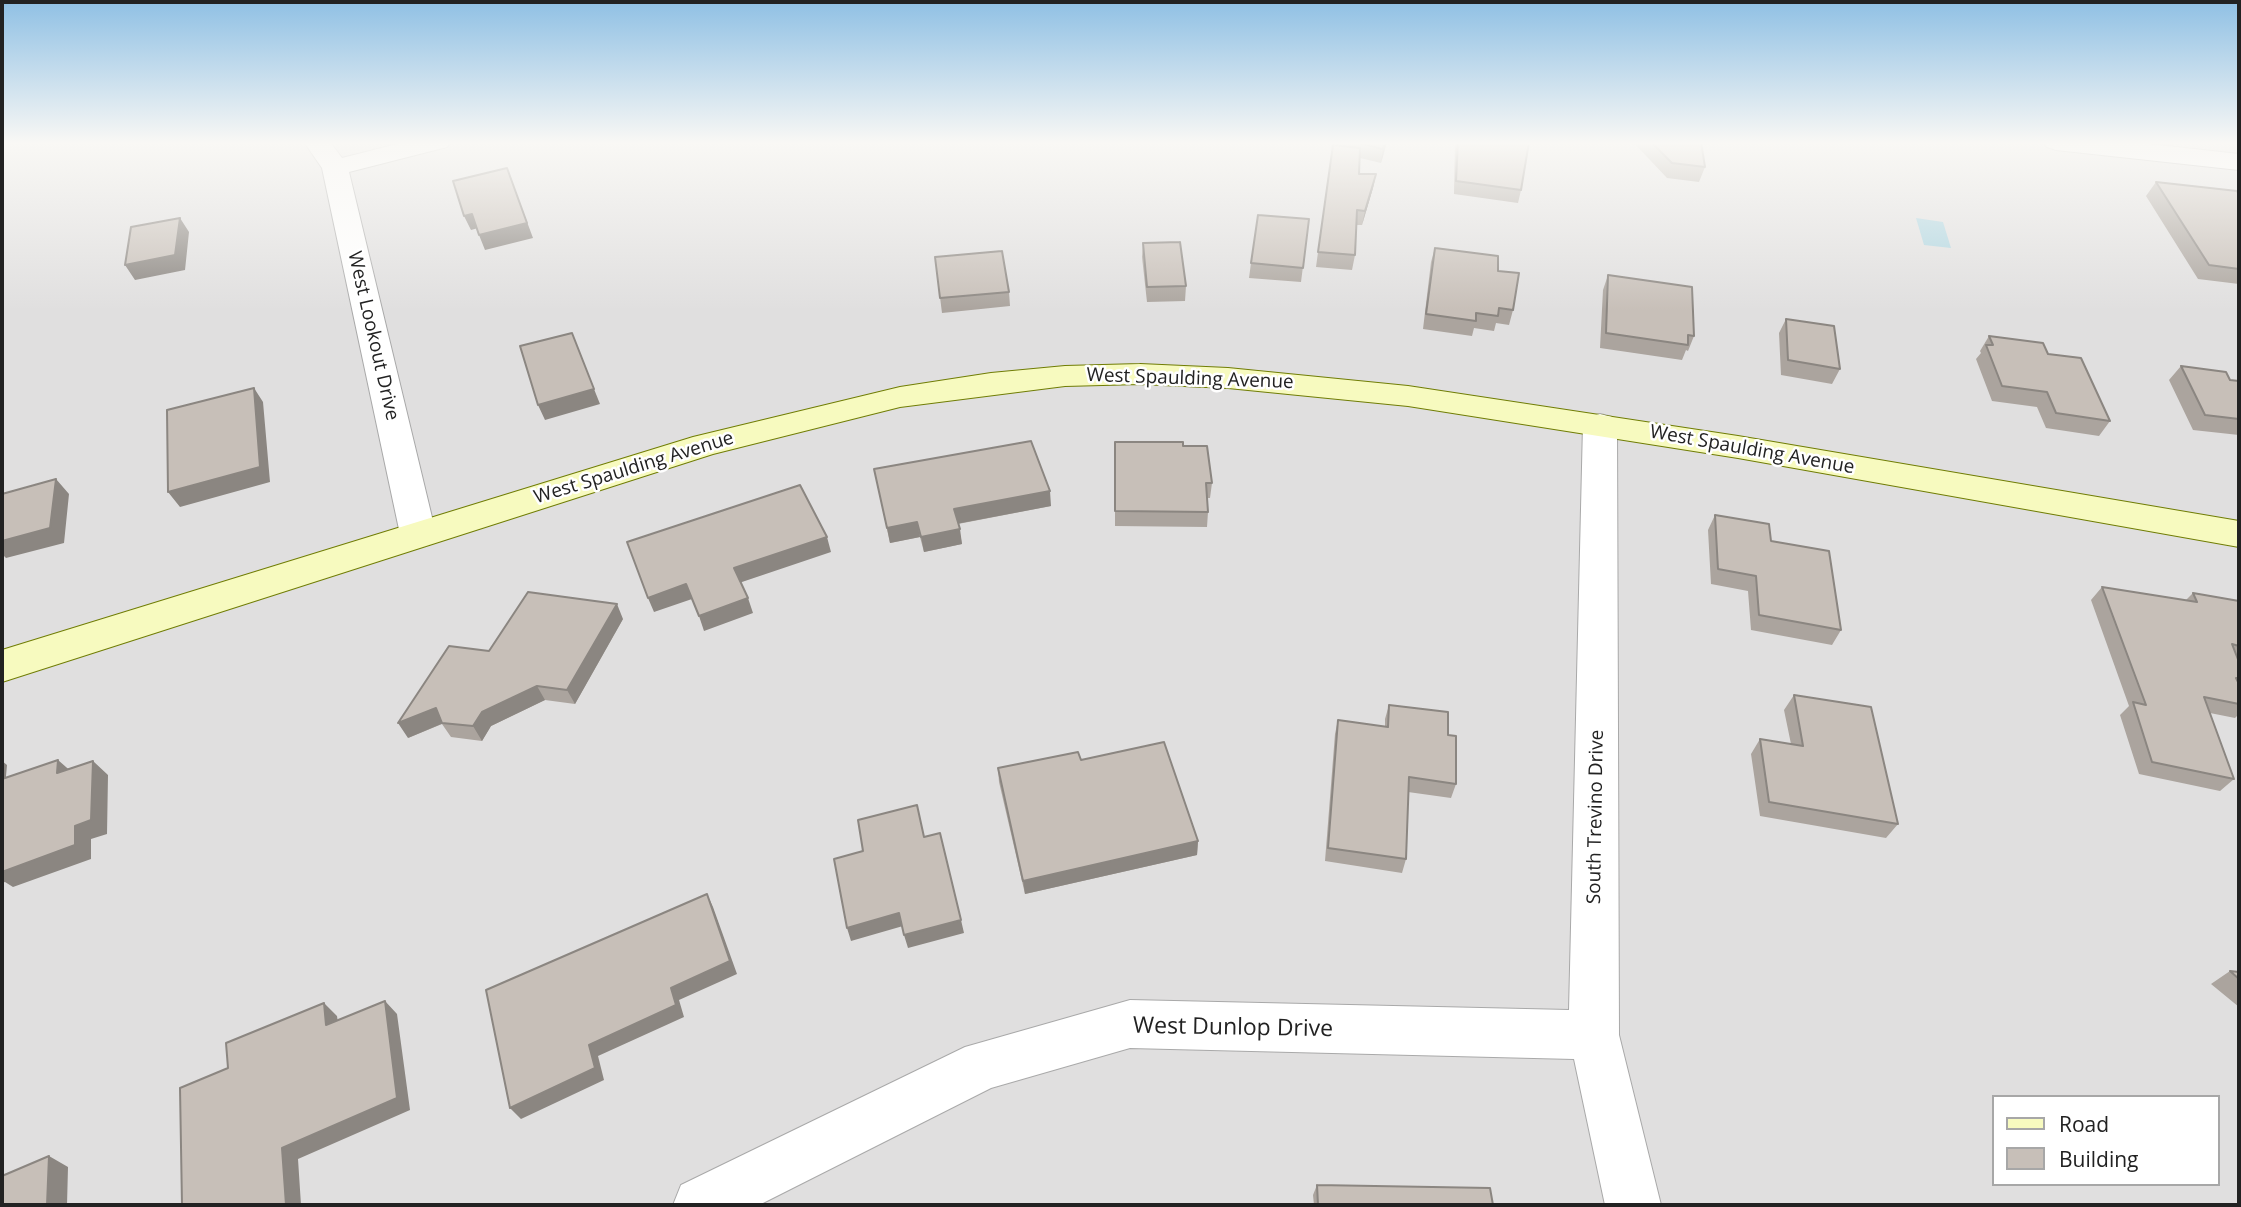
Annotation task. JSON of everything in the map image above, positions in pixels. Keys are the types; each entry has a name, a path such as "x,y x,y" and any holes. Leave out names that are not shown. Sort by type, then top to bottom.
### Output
{"street":[{"name":"West Lookout Drive","path":"342,198 418,534"},
{"name":"West Spaulding Avenue","path":"2,666 705,445 815,415 913,395 1065,376 1140,374 1301,383 1601,425 2239,534"},
{"name":"South Trevino Drive","path":"1601,425 1594,1035 1633,1205"},
{"name":"West Dunlop Drive","path":"701,1205 983,1065 1129,1024 1594,1035"}],"shaded area":[{"path":"2,198 2239,198 2239,1205 2,1205"}],"water":[{"path":"1916,218 1943,222 1951,248 1924,245"}],"building":[{"path":"458,198 518,198 527,223 479,235 472,214 464,216"},
{"path":"1326,198 1369,198 1365,211 1357,210 1355,255 1318,252"},
{"path":"2166,198 2239,198 2239,269 2209,265"},
{"path":"1258,215 1309,219 1303,268 1251,263"},
{"path":"180,218 175,255 125,265 131,227"},
{"path":"1180,242 1186,286 1147,287 1143,243"},
{"path":"1435,248 1498,256 1498,271 1519,273 1513,310 1499,308 1498,316 1476,313 1476,321 1426,314"},
{"path":"1002,251 1009,292 940,298 935,257"},
{"path":"1608,275 1692,287 1694,336 1688,335 1688,345 1606,333"},
{"path":"1786,319 1834,326 1840,369 1788,360"},
{"path":"572,333 594,389 538,405 520,346"},
{"path":"1989,336 2043,343 2048,354 2081,358 2110,421 2056,413 2047,392 2002,386 1986,345 1993,345"},
{"path":"2181,366 2226,372 2230,380 2239,381 2239,419 2205,415"},
{"path":"254,388 260,467 168,492 167,410"},
{"path":"1031,441 1050,491 954,509 960,529 921,537 917,522 887,528 874,469"},
{"path":"1115,442 1183,442 1183,446 1207,446 1212,483 1206,483 1208,512 1115,511"},
{"path":"56,479 50,528 2,541 2,494"},
{"path":"800,485 827,537 734,568 748,598 699,616 686,584 648,598 627,542"},
{"path":"1715,515 1769,524 1771,541 1829,551 1841,630 1759,615 1756,576 1718,569"},
{"path":"2102,587 2197,602 2193,593 2239,601 2239,646 2232,644 2239,662 2239,678 2236,678 2239,684 2239,704 2204,697 2234,779 2152,762 2133,702 2146,705"},
{"path":"528,592 617,604 567,690 537,686 482,712 473,726 442,723 436,708 398,723 449,646 489,651"},
{"path":"1794,695 1871,707 1898,824 1769,802 1760,739 1803,746"},
{"path":"1389,705 1448,712 1448,735 1456,736 1456,784 1409,777 1406,859 1328,848 1338,720 1388,727"},
{"path":"1164,742 1198,841 1023,881 998,768 1078,752 1081,760"},
{"path":"58,760 57,773 93,761 91,820 75,826 75,845 2,872 2,779"},
{"path":"917,805 924,837 940,833 961,920 904,935 899,913 847,928 834,859 863,851 858,820"},
{"path":"707,894 730,961 671,988 676,1005 589,1045 595,1068 510,1108 486,990"},
{"path":"2230,971 2239,972 2239,979"},
{"path":"385,1001 397,1098 282,1148 286,1205 182,1205 180,1088 228,1068 226,1043 324,1003 326,1025"},
{"path":"49,1156 47,1205 2,1205 2,1176"},
{"path":"1317,1185 1490,1188 1493,1205 1318,1205"}]}
